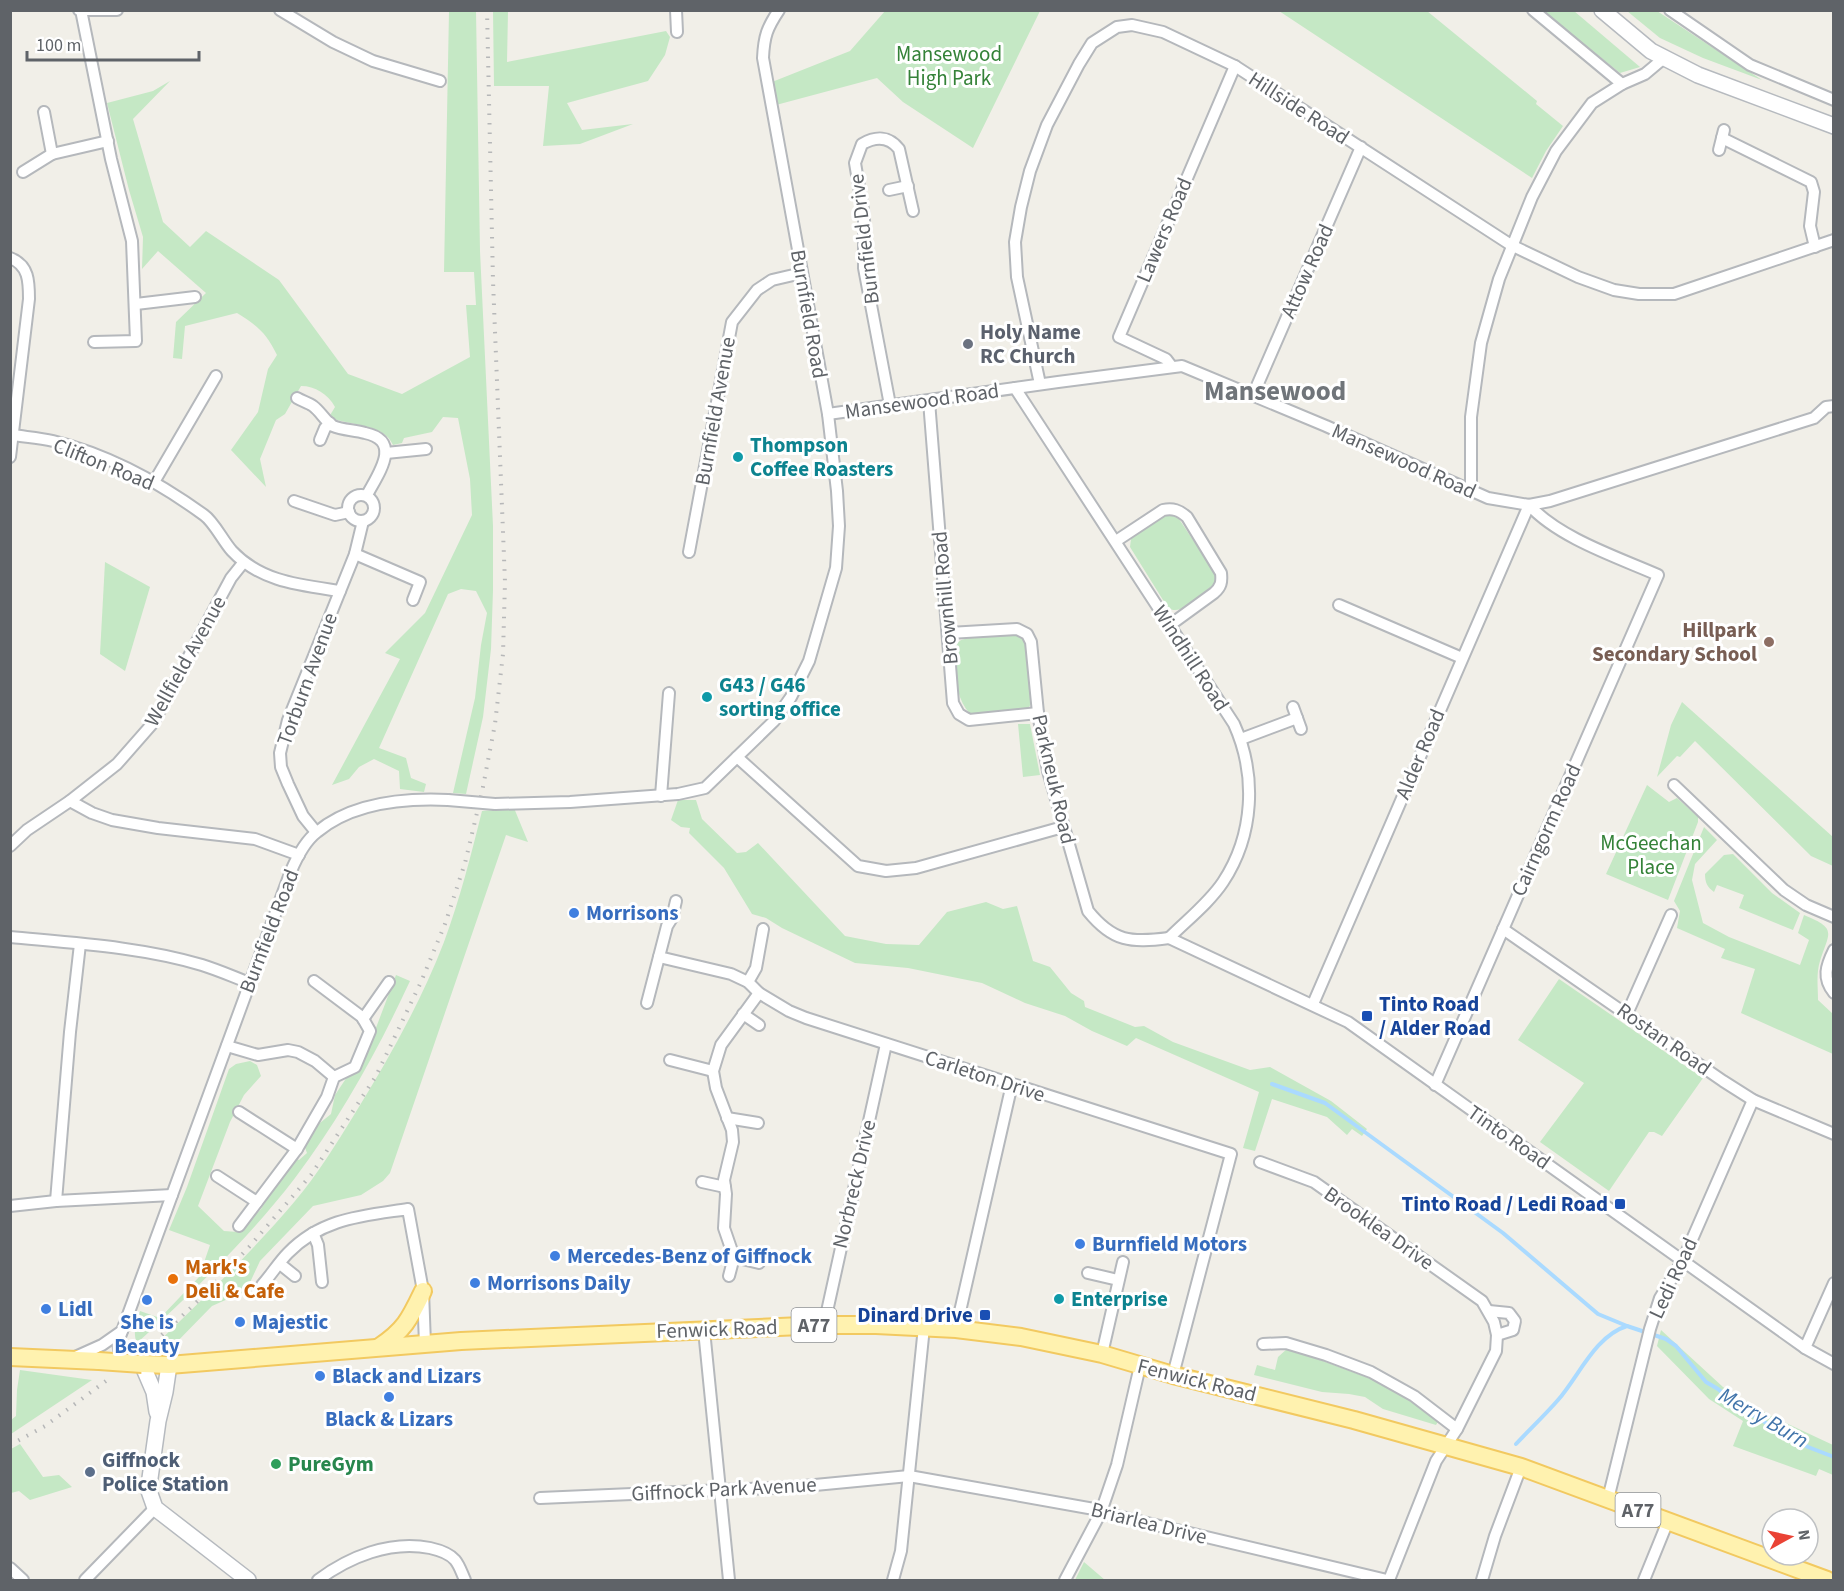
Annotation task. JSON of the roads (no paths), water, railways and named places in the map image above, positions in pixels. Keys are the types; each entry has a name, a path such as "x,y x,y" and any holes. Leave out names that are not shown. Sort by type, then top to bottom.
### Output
{"main road":[{"path":"378,1348 396,1336 405,1325 423,1291"},
{"name":"Fenwick Road","path":"10,1357 99,1361 120,1356 142,1364 169,1365 425,1344 876,1324 956,1329 1021,1337 1102,1354 1173,1375 1324,1412 1446,1446"},
{"name":"A77","path":"1446,1446 1521,1467 1819,1579"}],"street":[{"path":"94,342 136,341 132,241 81,11 117,10"},
{"path":"280,10 333,42 373,61 440,81"},
{"path":"676,10 677,32"},
{"name":"Burnfield Road","path":"120,1356 118,1342 122,1330 291,871 299,855 316,832 355,811 393,802 448,800 495,804 570,802 661,796 705,788 774,721 791,697 809,661 836,568 839,526 828,414 763,58 764,37 768,26 780,10"},
{"path":"1533,10 1622,84"},
{"path":"1602,10 1651,51 1664,58 1732,89 1833,126"},
{"path":"1670,10 1750,65 1833,100"},
{"name":"Hillside Road","path":"1040,384 1017,277 1015,242 1021,207 1030,171 1047,125 1079,64 1092,43 1104,33 1117,27 1132,25 1163,32 1235,66 1511,245 1578,277 1614,290 1639,294 1674,294 1833,240"},
{"path":"1471,491 1472,417 1476,371 1489,310 1511,245 1532,197 1578,119 1592,103 1622,84 1645,74 1664,58"},
{"name":"Lawers Road","path":"1172,367 1166,359 1119,337 1235,66"},
{"path":"44,112 52,154"},
{"name":"Burnfield Drive","path":"890,405 864,268 864,216 855,163 862,144 873,138 886,138 895,144 902,155 913,211"},
{"path":"1722,139 1811,182 1814,192 1810,226 1815,247"},
{"path":"23,172 52,154 108,141"},
{"name":"Attow Road","path":"1253,395 1361,147"},
{"path":"889,190 908,186"},
{"path":"10,258 23,265 29,282 29,299 10,457"},
{"name":"Burnfield Avenue","path":"689,552 732,322 757,290 772,280 802,273"},
{"path":"136,304 195,297"},
{"name":"Mansewood Road","path":"828,414 1182,366 1471,491 1502,501 1529,505 1550,501 1814,418 1826,407 1833,406"},
{"path":"154,482 216,376"},
{"name":"Windhill Road","path":"1016,388 1234,724 1241,739 1250,799 1242,846 1222,883 1169,938"},
{"path":"297,398 313,406 334,426 378,437 384,444 386,453 367,495"},
{"name":"Brownhill Road","path":"929,401 953,703 959,714 969,720 1038,713"},
{"path":"320,440 330,423"},
{"name":"Clifton Road","path":"13,435 53,441 122,466 154,482 207,517 222,540 243,563 261,574 286,582 340,591"},
{"path":"386,453 426,449"},
{"path":"367,495 373,501 375,510 371,518 363,521 354,519 349,512 349,504 354,496 367,495"},
{"path":"294,501 335,515 349,512"},
{"name":"Cairngorm Road","path":"1435,1085 1658,575 1563,532 1538,515 1529,505"},
{"name":"Alder Road","path":"1313,1004 1529,505"},
{"path":"1116,541 1163,510 1180,511 1187,517 1221,573 1222,579 1220,587 1214,593 1170,625"},
{"name":"Torburn Avenue","path":"316,832 303,816 288,784 281,767 280,753 288,720 355,554 363,521"},
{"path":"355,554 420,582 413,600"},
{"name":"Wellfield Avenue","path":"10,846 27,830 70,801 117,764 153,723 231,578 243,563"},
{"path":"1339,606 1462,658"},
{"name":"Parkneuk Road","path":"949,633 1017,629 1027,634 1031,642 1038,713 1048,771 1088,911 1100,926 1127,940 1169,938"},
{"path":"661,796 669,693"},
{"path":"1241,739 1295,712 1301,729"},
{"path":"736,757 858,866 886,871 916,868 1063,827"},
{"path":"1674,785 1784,890 1806,905 1833,916"},
{"path":"70,801 92,813 112,820 158,828 255,839 299,855"},
{"path":"647,1003 667,926 672,918 676,901"},
{"path":"1628,1014 1671,915"},
{"path":"748,982 756,968 763,929"},
{"name":"Rostan Road","path":"1503,929 1753,1100 1833,1134"},
{"path":"10,937 155,955 202,965 250,984"},
{"name":"Tinto Road","path":"1169,938 1348,1022 1805,1348 1833,1364"},
{"path":"56,1201 80,944"},
{"path":"1833,950 1825,975 1833,993"},
{"name":"Carleton Drive","path":"659,957 731,974 748,982 759,993 797,1015 1231,1154 1173,1375"},
{"path":"239,1226 297,1149 327,1097 334,1077 355,1066 370,1031 363,1019 314,981"},
{"path":"363,1019 389,982"},
{"path":"729,1276 734,1257 724,1228 725,1173 733,1142 732,1130 716,1088 713,1071 721,1045 759,993"},
{"path":"743,1014 759,1025"},
{"name":"Norbreck Drive","path":"824,1325 886,1044"},
{"path":"227,1046 258,1055 288,1050 298,1052 315,1061 334,1077"},
{"path":"670,1060 713,1071"},
{"path":"956,1329 1012,1084"},
{"name":"Ledi Road","path":"1608,1499 1649,1333 1660,1298 1683,1260 1753,1100"},
{"path":"239,1112 297,1149"},
{"path":"727,1118 758,1122"},
{"name":"Brooklea Drive","path":"1260,1162 1314,1182 1482,1301 1489,1311 1497,1335 1496,1352 1457,1429 1436,1461 1388,1581"},
{"path":"217,1176 257,1202"},
{"path":"702,1182 725,1187"},
{"path":"10,1206 56,1201 172,1195"},
{"path":"262,1285 288,1253 313,1233 338,1221 408,1209 423,1291 425,1344"},
{"path":"313,1233 318,1245 322,1282"},
{"path":"734,1257 759,1263"},
{"path":"1102,1354 1123,1262"},
{"path":"280,1264 295,1276"},
{"path":"1088,1273 1118,1280"},
{"path":"1805,1348 1833,1283"},
{"name":"Brooklea Drive","path":"1489,1311 1509,1313 1515,1321 1513,1329 1497,1335"},
{"path":"893,1581 901,1551 924,1327"},
{"path":"68,1360 102,1345 122,1330"},
{"path":"704,1330 729,1581"},
{"path":"1263,1344 1286,1343 1371,1372 1414,1396 1457,1429"},
{"path":"142,1364 154,1392 158,1421"},
{"path":"169,1365 158,1421 149,1491 154,1508 248,1581"},
{"path":"1065,1581 1101,1512 1117,1465 1140,1366"},
{"path":"1482,1581 1495,1536 1521,1467"},
{"name":"Giffnock Park Avenue","path":"540,1497 794,1487 909,1476"},
{"name":"Briarlea Drive","path":"909,1476 1094,1509 1388,1581"},
{"path":"85,1581 154,1508"},
{"path":"1644,1581 1668,1521"},
{"path":"318,1581 335,1568 380,1549 408,1545 439,1550 454,1558 465,1581"},
{"path":"10,1568 23,1581"}],"waterway":[{"path":"1272,1084 1325,1103 1503,1233 1598,1314 1627,1326"},
{"name":"Merry Burn","path":"1516,1444 1558,1400 1597,1347 1606,1338 1627,1326 1666,1339 1676,1346 1706,1382 1742,1409 1808,1447 1834,1457"}],"railway":[{"path":"148,1348 202,1297 311,1175 376,1076 421,982 445,924 465,863 495,724 503,654 505,582 493,281 487,10"},
{"path":"10,1445 45,1426 106,1381"}],"place":[{"name":"Holy Name RC Church","path":"968,344"},
{"name":"Thompson Coffee Roasters","path":"738,457"},
{"name":"Hillpark Secondary School","path":"1769,642"},
{"name":"G43 / G46 sorting office","path":"707,697"},
{"name":"Morrisons","path":"574,913"},
{"name":"Tinto Road / Alder Road","path":"1367,1016"},
{"name":"Tinto Road / Ledi Road","path":"1620,1204"},
{"name":"Burnfield Motors","path":"1080,1244"},
{"name":"Mercedes-Benz of Giffnock","path":"555,1256"},
{"name":"Mark's Deli & Cafe","path":"173,1279"},
{"name":"Morrisons Daily","path":"475,1283"},
{"name":"Enterprise","path":"1059,1299"},
{"name":"She is Beauty","path":"147,1300"},
{"name":"Lidl","path":"46,1309"},
{"name":"Dinard Drive","path":"985,1315"},
{"name":"Majestic","path":"240,1322"},
{"name":"Black and Lizars","path":"320,1376"},
{"name":"Black & Lizars","path":"389,1397"},
{"name":"PureGym","path":"276,1464"},
{"name":"Giffnock Police Station","path":"90,1472"}],"district":[{"name":"Mansewood","path":"1275,391"}],"park label":[{"name":"Mansewood High Park","path":"949,66"},
{"name":"McGeechan Place","path":"1651,855"}]}
